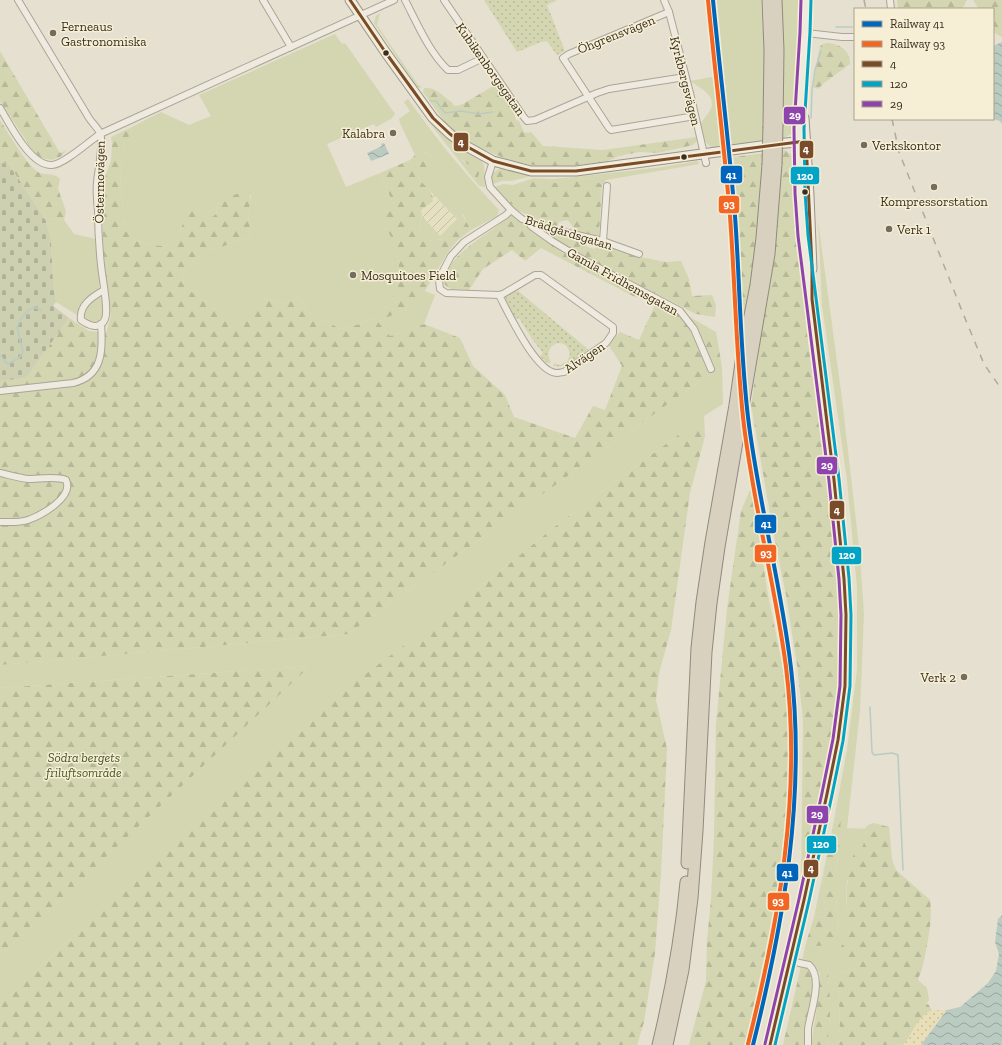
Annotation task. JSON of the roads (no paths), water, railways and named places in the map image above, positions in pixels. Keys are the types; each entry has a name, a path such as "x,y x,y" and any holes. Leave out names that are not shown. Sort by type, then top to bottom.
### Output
{"highway":[{"path":"768,0 773,126"},
{"path":"660,1045 674,972 684,903 688,854 697,648 702,602 710,542 735,405 742,356 756,285 772,164 778,50 776,0"}],"main road":[{"path":"350,0 433,118 450,134 466,146 493,161 531,171 576,171 803,141"},
{"path":"806,0 809,33"},
{"path":"770,1045 807,888 838,740 845,686 846,665 846,615 841,544 812,299 809,195 803,141 804,96 812,0"}],"street":[{"name":"Östermovägen","path":"0,391 83,381 95,370 98,362 101,350 102,324 106,312 99,250 96,183 101,151 100,134 18,0"},
{"path":"263,0 291,47"},
{"path":"0,108 32,156 39,162 52,165 65,160 100,134 394,0"},
{"path":"405,0 430,46 448,70 458,70 482,58"},
{"name":"Kubikenborgsgatan","path":"444,0 482,58 527,121 535,120 597,92 685,77"},
{"name":"Kyrkbergsvägen","path":"664,0 669,12 706,163"},
{"name":"Öhgrensvägen","path":"588,97 563,58 569,54 669,12"},
{"path":"809,33 854,37"},
{"path":"588,97 611,130 695,116"},
{"name":"Brädgårdsgatan","path":"493,161 488,177 489,185 495,194 522,219 555,230 603,241 639,254"},
{"path":"603,241 607,186"},
{"name":"Alvägen","path":"499,295 522,339 531,352 552,372 564,372 606,343 613,333 613,327 541,275 535,275 499,295 446,293 440,289 439,280 451,256 464,242 506,215 511,210"},
{"name":"Gamla Fridhemsgatan","path":"531,226 575,255 680,311 694,329 711,369"},
{"path":"102,324 93,326 89,325 81,320 80,315 81,310 89,301 104,290"},
{"path":"0,473 27,478 59,478 66,480 67,484 66,490 60,500 39,515 20,522 0,522"},
{"path":"790,961 810,965 815,973 814,1005 808,1031 808,1045"}],"water":[{"path":"1002,42 1002,124 1000,121 994,119 994,46"},
{"path":"384,143 389,154 371,161 367,153 382,146 381,144"},
{"path":"1002,915 1002,1045 921,1045 947,1010 960,1007 988,983 996,971 999,954 995,942 998,919"}],"waterway":[{"path":"836,27 852,27"},
{"path":"811,118 812,90 815,70 821,51"},
{"path":"430,101 436,101 445,113 461,111 479,114 493,112"},
{"path":"0,355 8,364 19,358 23,352 17,327 28,311 34,307 41,310"},
{"path":"870,707 872,752 874,755 892,753 898,755 903,870"}],"railway":[{"path":"864,0 866,8"},
{"path":"892,120 899,152 962,311 984,364 1002,390"}],"rail line":[{"name":"93","path":"708,0 730,216 743,417 752,480 776,604 786,667 790,715 791,762 785,857 769,951 748,1044"},
{"name":"41","path":"713,0 735,216 743,367 748,417 752,448 787,636 795,716 796,763 794,811 789,858 783,905 774,952 753,1045"}],"place":[{"name":"Ferneaus Gastronomiska","path":"53,33"},
{"name":"Kalabra","path":"393,133"},
{"name":"Verkskontor","path":"864,145"},
{"name":"Kompressorstation","path":"934,187"},
{"name":"Verk 1","path":"889,229"},
{"name":"Mosquitoes Field","path":"353,275"},
{"name":"Verk 2","path":"964,677"}],"park label":[{"name":"Södra bergets friluftsområde","path":"84,764"}]}
